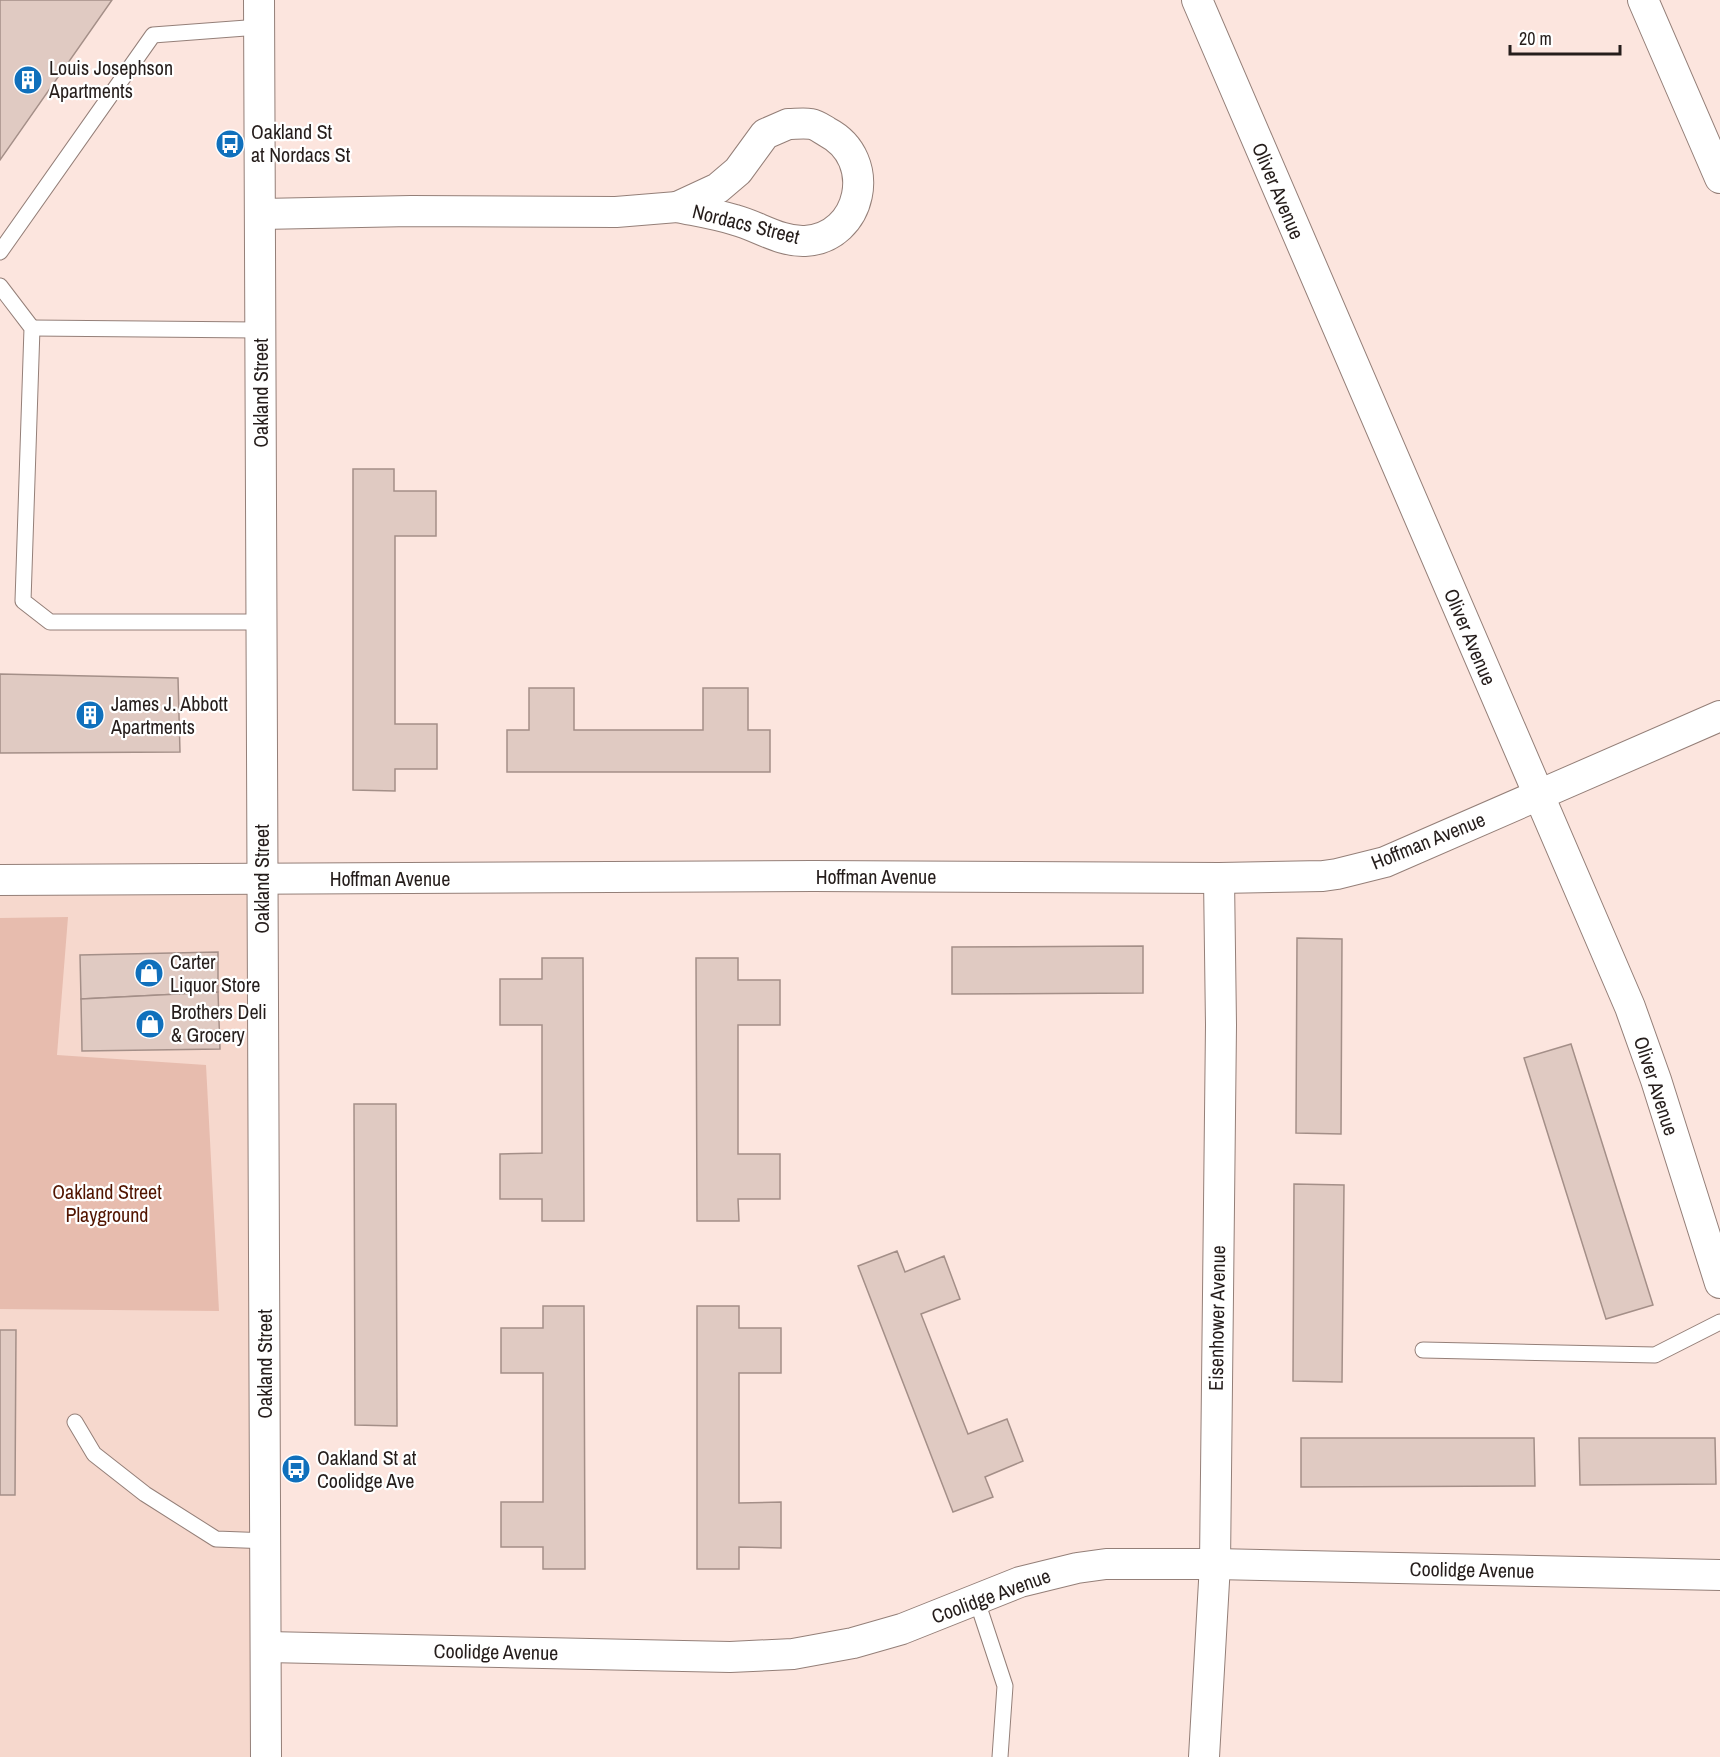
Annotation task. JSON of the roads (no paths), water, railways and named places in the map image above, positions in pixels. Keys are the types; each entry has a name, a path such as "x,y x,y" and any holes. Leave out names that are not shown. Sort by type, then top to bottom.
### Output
{"street":[{"name":"Oliver Avenue","path":"1197,0 1630,1007 1656,1080 1720,1283"},
{"path":"1643,0 1720,178"},
{"name":"Oakland Street","path":"259,13 266,1757"},
{"name":"Nordacs Street","path":"261,214 411,211 616,212 677,207 736,220 788,240 806,241 830,233 849,217 858,194 859,175 849,148 839,138 813,124 788,124 765,135 738,171 718,189 677,207"},
{"name":"Hoffman Avenue","path":"0,880 813,876 1219,878 1338,874 1385,862 1720,716"},
{"name":"Eisenhower Avenue","path":"1204,1757 1215,1564 1221,1025 1219,878"},
{"name":"Coolidge Avenue","path":"267,1647 730,1657 793,1654 854,1643 902,1629 1020,1582 1077,1568 1106,1564 1215,1564 1720,1575"}],"lane":[{"path":"0,252 153,35 259,13"},
{"path":"0,286 32,328 23,600 50,622 261,622"},
{"path":"32,328 261,330"},
{"path":"1423,1350 1655,1355 1720,1322"},
{"path":"75,1422 94,1454 145,1494 216,1539 266,1541"},
{"path":"976,1598 1005,1686 1000,1757"}],"place":[{"name":"Louis Josephson Apartments","path":"28,80"},
{"name":"Oakland St at Nordacs St","path":"230,144"},
{"name":"James J. Abbott Apartments","path":"90,715"},
{"name":"Carter Liquor Store","path":"149,973"},
{"name":"Brothers Deli & Grocery","path":"150,1024"},
{"name":"Oakland St at Coolidge Ave","path":"296,1469"}],"park label":[{"name":"Oakland Street Playground","path":"107,1204"}]}
